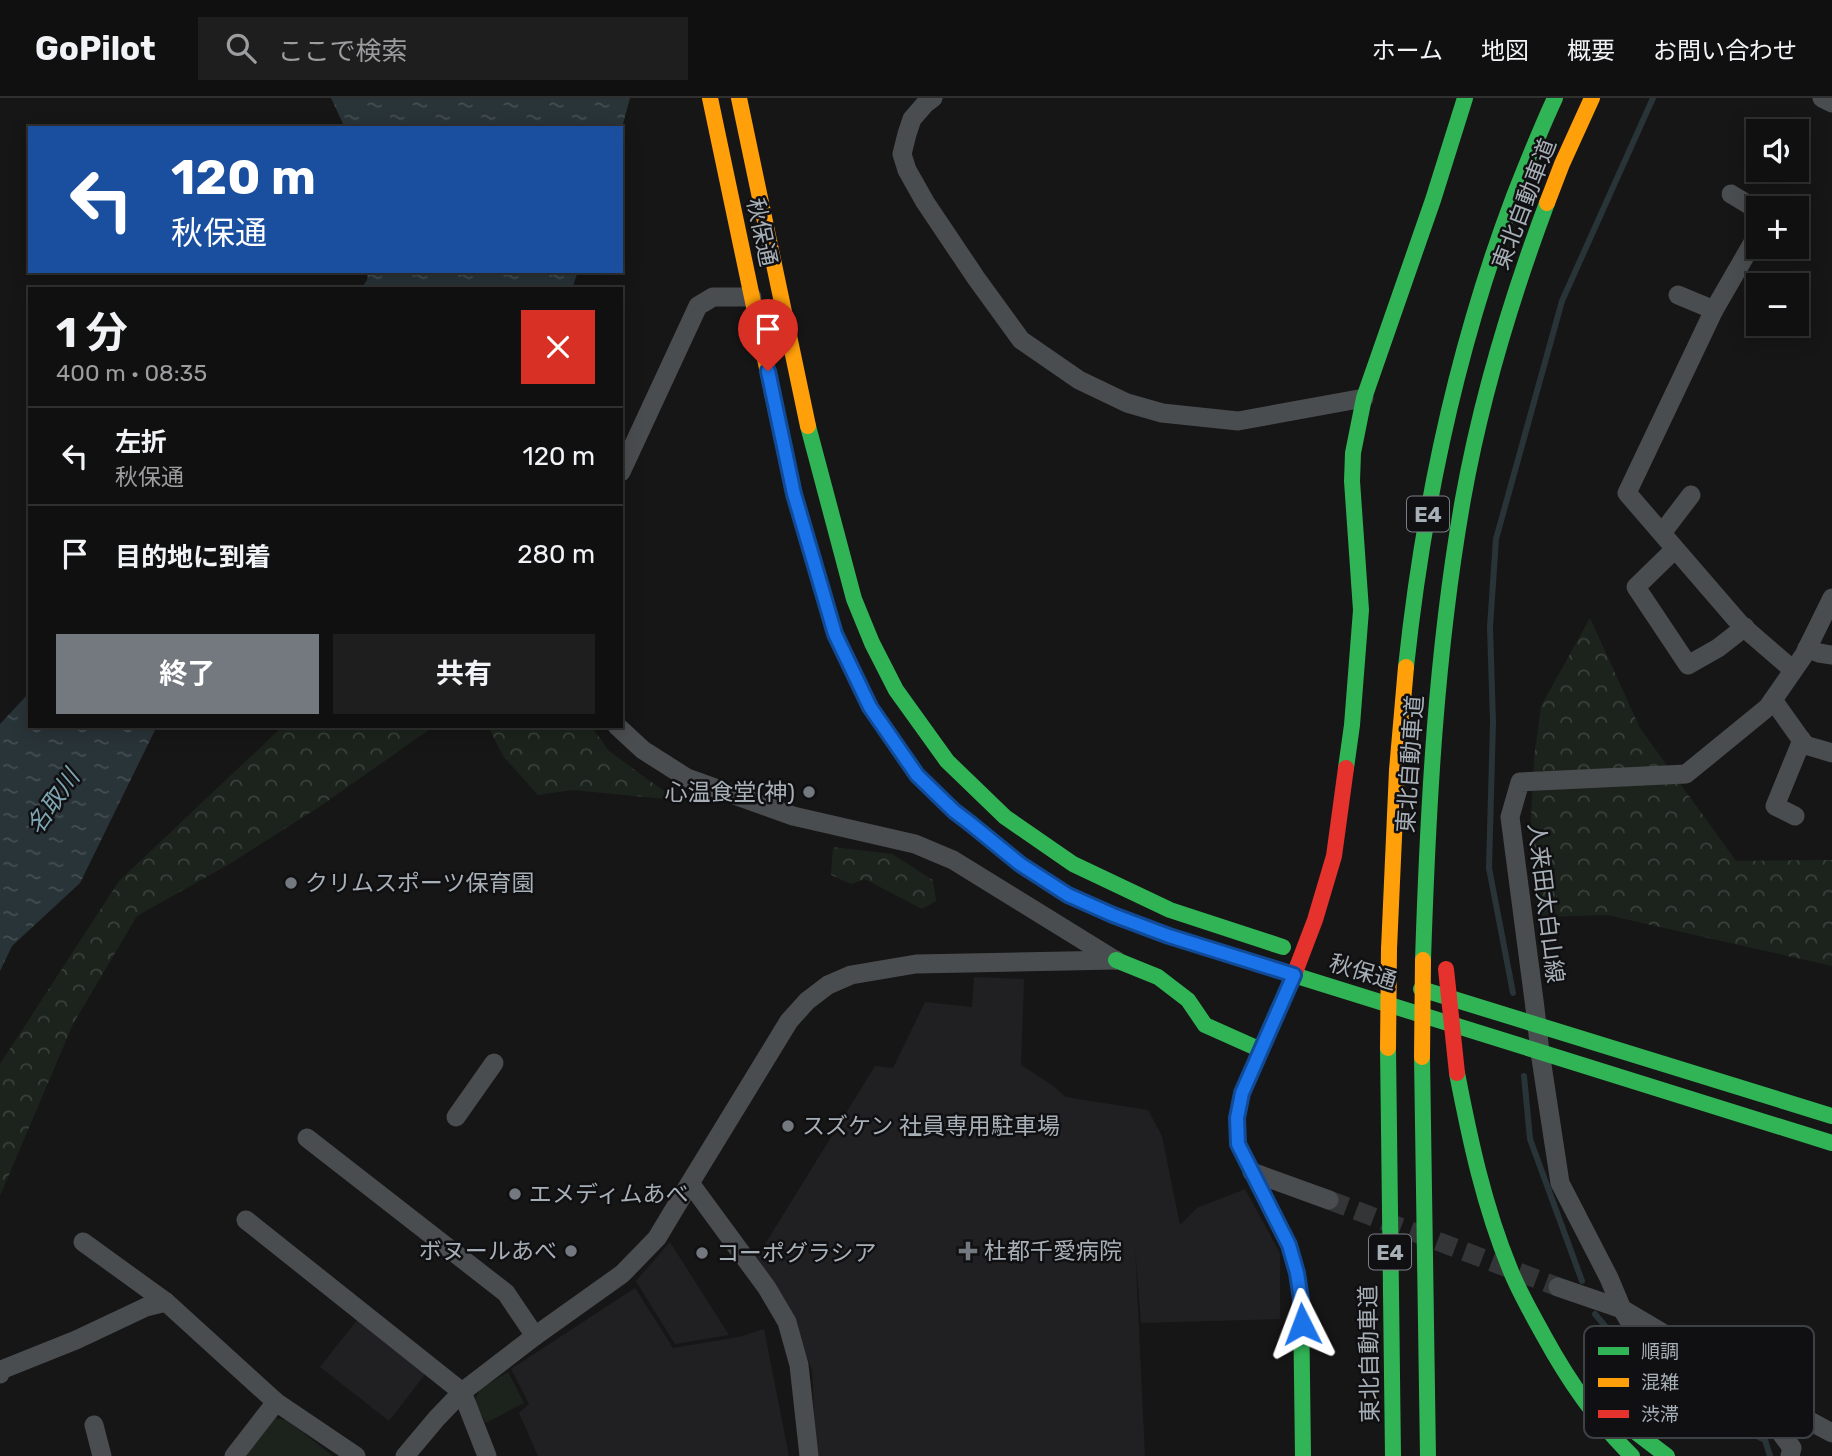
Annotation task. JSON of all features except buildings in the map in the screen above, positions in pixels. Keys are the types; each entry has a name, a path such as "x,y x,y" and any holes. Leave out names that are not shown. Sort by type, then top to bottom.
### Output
{"main road":[{"name":"秋保通","path":"710,98 794,494 835,634 870,707 917,775 954,811 1020,864 1068,895 1113,915 1169,936 1832,1143"},
{"name":"秋保通","path":"739,98 804,411 843,559 854,599 896,690 947,761 1005,817 1073,864 1170,910 1307,955"},
{"path":"1303,1456 1301,1299 1297,1273 1289,1245 1238,1144 1237,1118 1242,1093 1294,975 1307,955 1334,856 1352,725 1361,610 1352,481 1353,453 1364,398 1433,200 1465,98"},
{"name":"東北自動車道","path":"1393,1456 1388,1048 1394,836 1401,712 1415,595 1431,496 1451,399 1478,298 1507,213 1555,98"},
{"name":"東北自動車道","path":"1428,1456 1422,1056 1427,842 1434,723 1463,499 1483,408 1509,309 1539,221 1592,98"},
{"path":"1442,873 1449,600"},
{"path":"1116,960 1158,977 1188,1000 1205,1025 1261,1050"},
{"path":"1446,962 1457,1073 1469,1136 1501,1246 1522,1297 1561,1367 1584,1401"},
{"name":"秋保通","path":"1369,973 1832,1116"},
{"path":"1375,1267 1389,1188"},
{"path":"1543,1334 1584,1385"},
{"path":"1615,1438 1632,1456"},
{"path":"1643,1438 1667,1456"}],"street":[{"path":"933,98 912,119 909,126 902,154 907,170 976,278 1021,340 1031,347 1079,380 1127,403 1161,413 1238,421 1364,398"},
{"path":"1822,98 1832,103"},
{"path":"1731,194 1746,203"},
{"path":"1746,255 1714,310 1627,493 1745,627 1793,670"},
{"path":"1678,295 1714,310"},
{"path":"623,468 698,306 713,297 752,297"},
{"path":"1662,533 1691,495"},
{"path":"1675,549 1636,587 1688,665 1718,648 1745,627"},
{"name":"人来田太白山線","path":"1632,1326 1560,1183 1510,817 1520,782 1686,774 1768,707 1807,648 1832,598"},
{"path":"1807,648 1832,655"},
{"path":"1773,700 1805,745 1832,753"},
{"path":"619,728 643,750 687,778 793,816 915,844 953,860 1116,960"},
{"path":"1795,816 1775,806 1802,740"},
{"path":"405,1456 462,1392 622,1274 657,1238 789,1021 807,1001 828,985 851,975 916,964 1116,960"},
{"path":"456,1117 494,1063"},
{"path":"307,1138 506,1293 535,1336"},
{"path":"1252,1172 1329,1200"},
{"path":"690,1183 767,1288 787,1322 799,1365 809,1456"},
{"path":"246,1220 462,1392 487,1456"},
{"path":"83,1242 166,1302 276,1402 356,1456"},
{"path":"1558,1287 1622,1309 1651,1326"},
{"path":"0,1374 1,1370 76,1340 146,1307 166,1302"},
{"path":"234,1456 276,1402"},
{"path":"1814,1423 1832,1433"},
{"path":"94,1425 102,1456"},
{"name":"人来田太白山線","path":"1784,1438 1791,1448 1790,1456"}],"shaded area":[{"path":"974,977 1024,979 1021,1065 1066,1097 1148,1110 1162,1136 1180,1225 1197,1208 1245,1189 1280,1253 1280,1319 1141,1323 1135,1247 1145,1456 818,1456 812,1370 786,1304 757,1257 875,1066 893,1068 925,1002 972,1007"},
{"path":"670,1242 729,1335 675,1344 636,1281"},
{"path":"635,1288 673,1348 739,1337 764,1329 789,1456 538,1456 519,1413 529,1404 511,1369"},
{"path":"358,1319 426,1373 389,1421 320,1367"}],"green space":[{"path":"1590,618 1640,728 1736,861 1832,860 1832,966 1607,915 1542,917 1533,890 1531,818 1534,758 1541,706"},
{"path":"281,728 430,728 319,807 231,863 137,916 73,1024 0,1196 0,1064 119,881"},
{"path":"489,728 592,728 609,751 676,800 573,790 538,795 503,756"},
{"path":"833,847 892,854 933,880 936,901 922,909 865,879 851,884 831,875"},
{"path":"508,1372 524,1403 486,1423 474,1402 480,1389"},
{"path":"274,1418 287,1420 333,1456 244,1456"}],"water":[{"path":"331,98 630,98 622,126 344,126"},
{"path":"368,273 577,273 573,287 362,287"},
{"name":"名取川","path":"28,694 28,728 156,728 80,883 12,946 0,971 0,724"}],"waterway":[{"path":"1513,993 1489,868 1493,722 1490,627 1496,539 1562,301 1653,98"},
{"path":"1524,1076 1530,1139 1582,1281"},
{"path":"1595,1314 1605,1326"},
{"path":"1761,1438 1765,1440 1770,1456"}],"tunnel":[{"path":"1329,1200 1558,1287"}],"traffic: fast":[{"path":"1346,768 1361,610 1352,481 1353,453 1364,398 1433,200 1465,98"},
{"path":"1406,667 1422,547 1459,369 1494,253 1555,98"},
{"path":"1423,960 1440,671 1463,499 1498,350 1547,203"},
{"path":"808,426 854,599 872,643 896,690 947,761 1005,817 1073,864 1170,910 1283,947"},
{"path":"1115,916 1169,936 1832,1143"},
{"path":"1116,960 1158,977 1188,1000 1205,1025 1261,1050"},
{"path":"1421,989 1832,1116"},
{"path":"1275,1017 1242,1093 1237,1118 1238,1144 1289,1246 1297,1273 1301,1299 1303,1456"},
{"path":"1388,1048 1393,1456"},
{"path":"1422,1057 1428,1456"},
{"path":"1457,1073 1485,1197 1501,1245 1530,1311 1584,1399"},
{"path":"1615,1438 1632,1456"},
{"path":"1643,1438 1667,1456"}],"traffic: slow":[{"path":"710,98 776,411"},
{"path":"739,98 808,426"},
{"path":"1547,203 1592,98"},
{"path":"1389,949 1397,770 1406,667"},
{"path":"898,747 917,775 954,811 1020,864 1067,895 1115,916"},
{"path":"1388,1048 1389,949"},
{"path":"1422,1057 1423,960"}],"traffic: jam":[{"path":"776,411 794,494 835,634 870,707 898,747"},
{"path":"1275,1017 1315,920 1334,856 1346,768"},
{"path":"1446,969 1457,1073"}],"place":[{"name":"心温食堂(神)","path":"809,792"},
{"name":"クリムスポーツ保育園","path":"291,883"},
{"name":"スズケン 社員専用駐車場","path":"788,1126"},
{"name":"エメディムあべ","path":"515,1194"},
{"name":"ボヌールあべ","path":"571,1251"},
{"name":"杜都千愛病院","path":"968,1251"},
{"name":"コーポグラシア","path":"702,1253"}],"route":[{"path":"768,371 794,494 835,634 870,707 917,775 954,811 1020,864 1068,895 1169,936 1294,975 1242,1093 1237,1118 1238,1144 1289,1245 1297,1273 1302,1324"}]}
